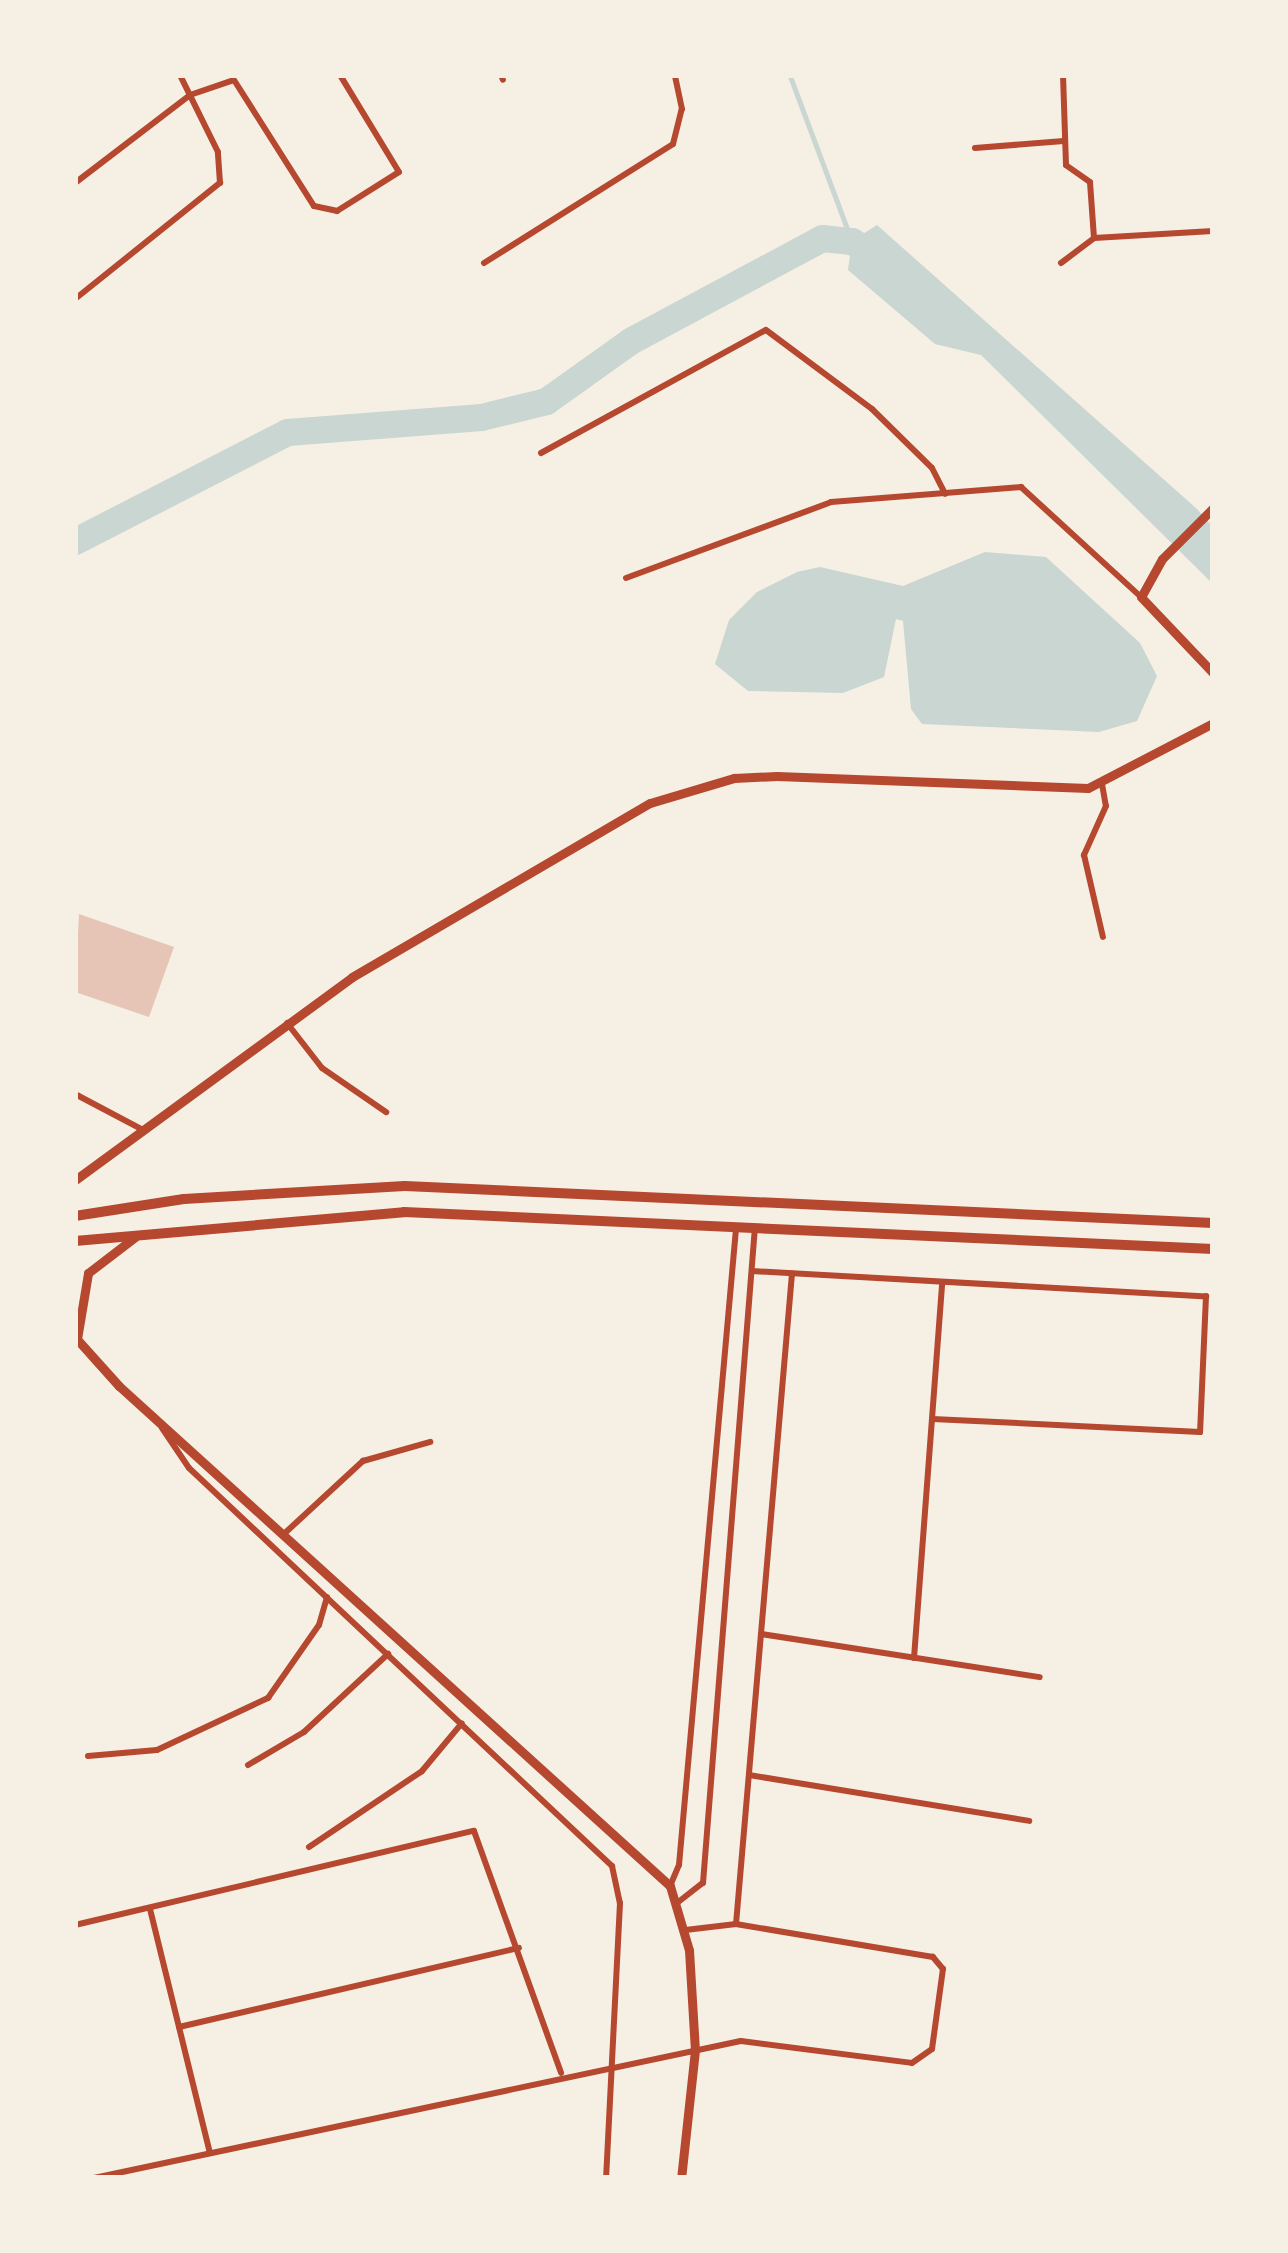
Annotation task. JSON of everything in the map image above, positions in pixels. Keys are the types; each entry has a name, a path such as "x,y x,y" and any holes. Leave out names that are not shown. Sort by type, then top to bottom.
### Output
{"highway":[{"path":"75,1216 184,1199 405,1186 1213,1223"},
{"path":"75,1241 386,1212 1213,1250"}],"street":[{"path":"75,299 220,183 218,152 180,75"},
{"path":"75,183 190,95 232,77 322,214 399,172 340,75"},
{"path":"484,263 674,143 682,109 675,75"},
{"path":"1064,75 1066,165 1090,182 1094,238"},
{"path":"975,148 1064,141"},
{"path":"1060,263 1094,238 1213,231"},
{"path":"542,454 766,330 872,409 932,468 945,494"},
{"path":"626,578 831,502 1030,491 1213,673"},
{"path":"1141,597 1162,559 1213,508"},
{"path":"75,1180 286,1022 538,862 698,786 777,776 1019,790 1102,784 1213,723"},
{"path":"1102,784 1106,806 1084,855 1103,937"},
{"path":"286,1022 322,1068 386,1112"},
{"path":"75,1094 145,1131"},
{"path":"670,1886 680,1865 736,1226"},
{"path":"677,1903 703,1882 755,1228"},
{"path":"144,1231 88,1273 76,1339 158,1420 670,1886 685,1930 695,2050 681,2178"},
{"path":"752,1271 1206,1295 1200,1432 932,1419"},
{"path":"736,1924 791,1273"},
{"path":"914,1658 942,1282"},
{"path":"158,1420 189,1468 612,1866 620,1903 606,2178"},
{"path":"286,1532 362,1461 430,1442"},
{"path":"88,1756 157,1750 268,1698 319,1625 327,1597"},
{"path":"761,1634 1040,1677"},
{"path":"248,1765 304,1732 388,1654"},
{"path":"309,1847 422,1771 462,1723"},
{"path":"749,1775 1029,1822"},
{"path":"75,1925 460,1831 484,1841 561,2074"},
{"path":"150,1909 210,2152"},
{"path":"94,2178 561,2074 741,2042 912,2063 932,2049 944,1969 933,1957 736,1924 685,1930"},
{"path":"179,2027 519,1948"}],"shaded area":[{"path":"877,225 1197,509 1213,527 1213,584 981,355 935,344 848,270 852,241"},
{"path":"985,552 1046,557 1140,643 1157,676 1137,721 1099,732 922,724 911,709 903,621 896,619 884,677 843,693 748,691 715,664 729,620 757,592 797,572 820,567 903,586"}],"building":[{"path":"79,914 174,947 149,1017 75,992"}],"waterway":[{"path":"790,75 852,241"},
{"path":"75,541 287,432 481,417 546,401 630,341 822,238 852,241 883,261"}]}
